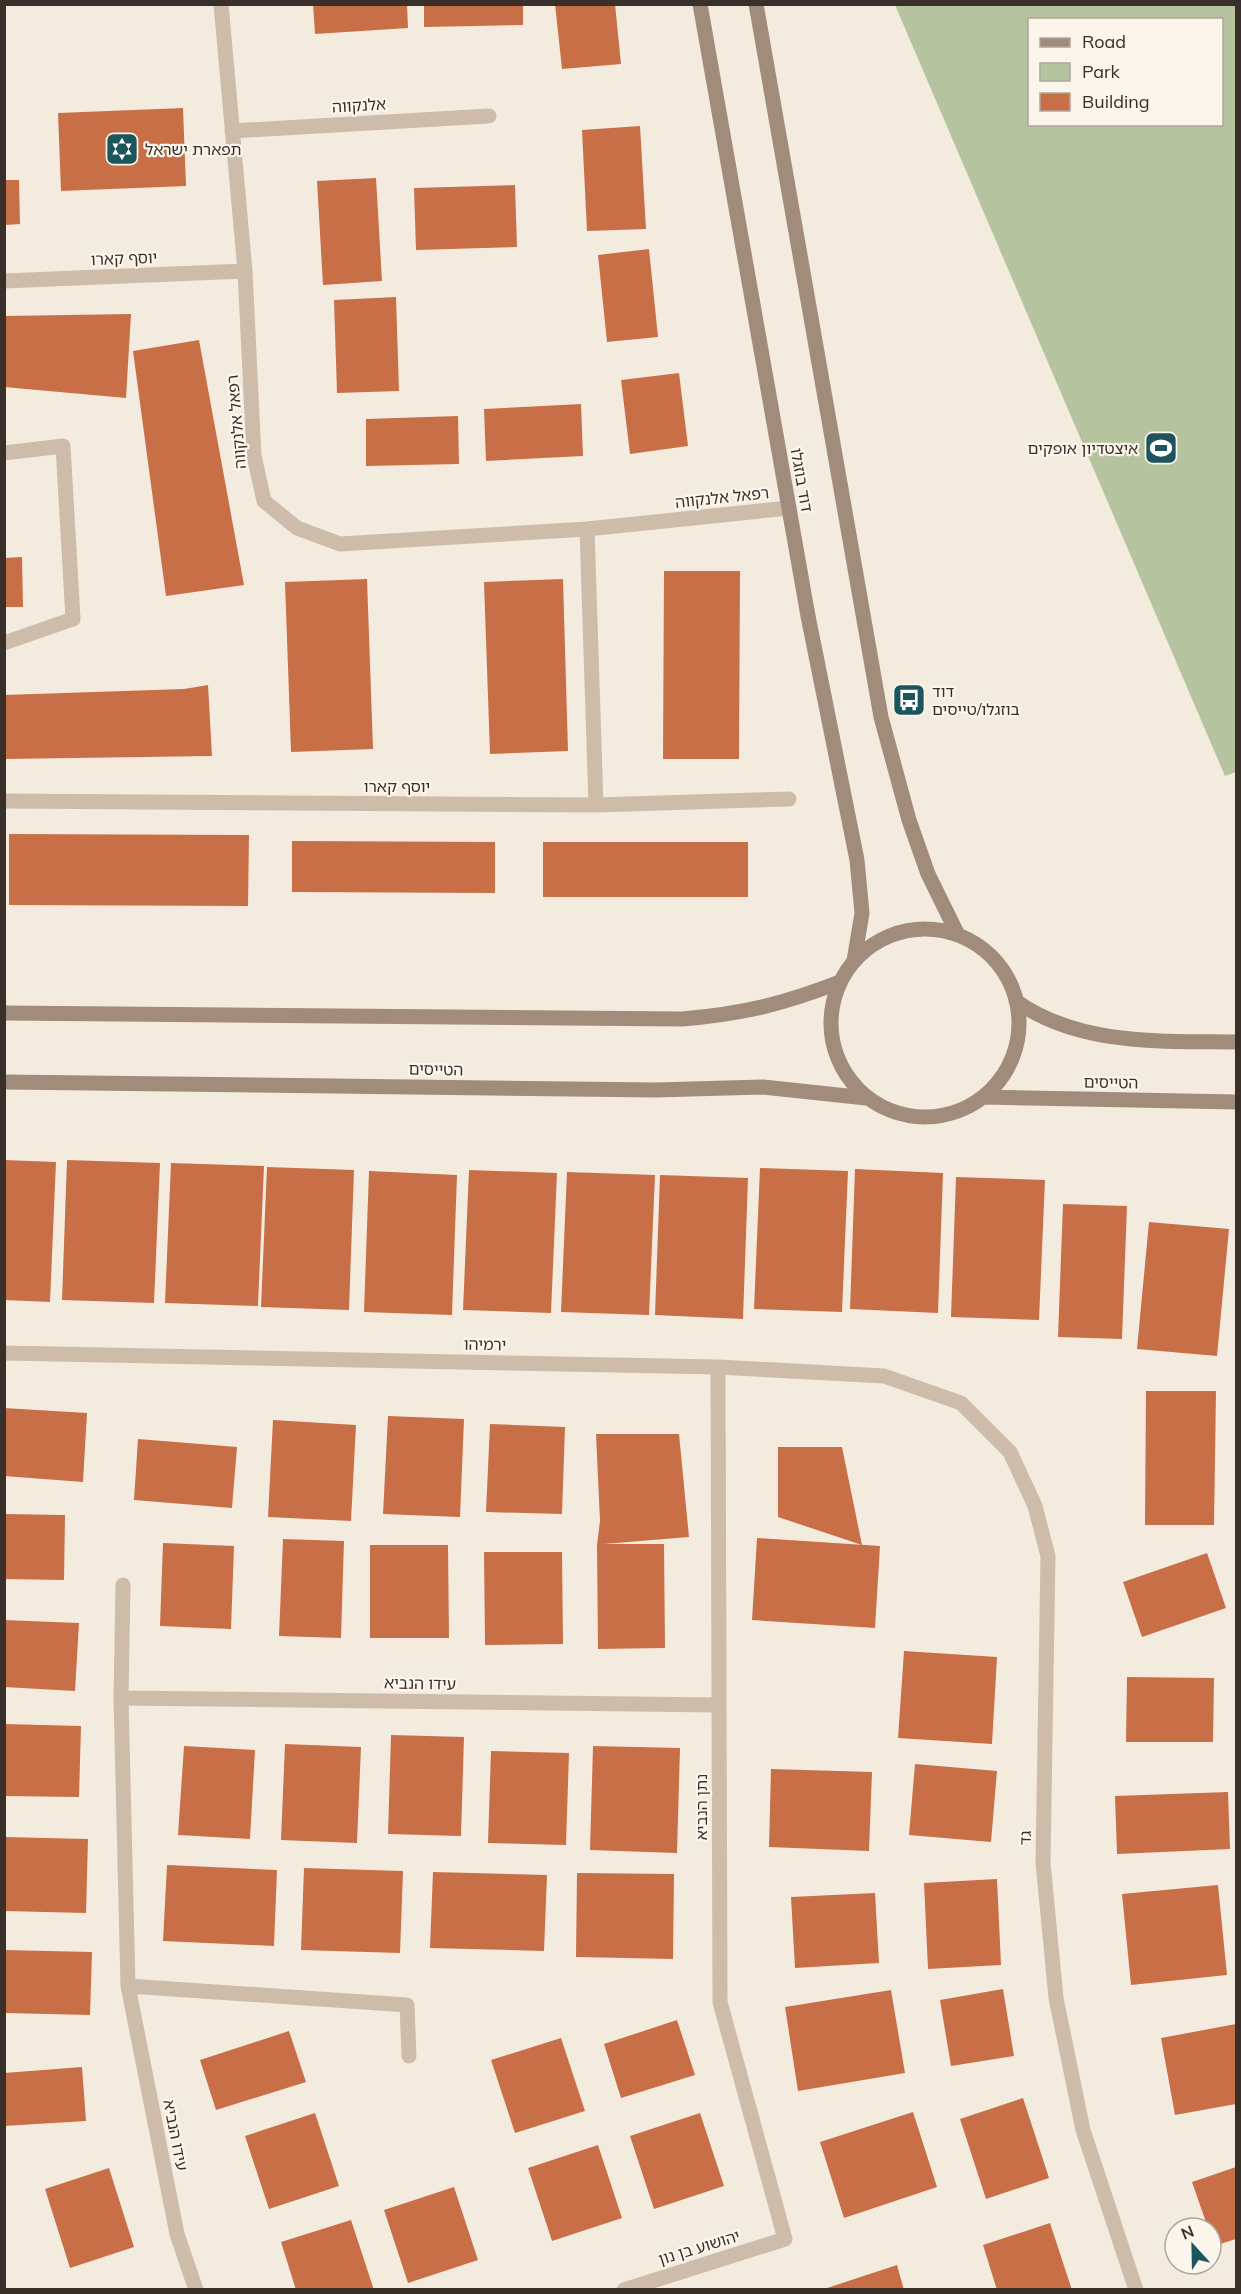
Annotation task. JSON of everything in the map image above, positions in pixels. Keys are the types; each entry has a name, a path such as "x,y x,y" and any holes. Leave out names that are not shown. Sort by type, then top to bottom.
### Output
{"main road":[{"name":"דוד בוזגלו","path":"700,4 789,508 857,860 862,913 854,961"},
{"path":"756,4 880,717 909,820 928,874 958,935"},
{"path":"913,930 936,930 958,935 978,945 995,961 1008,979 1016,1000 1019,1022 1017,1043 1010,1063 999,1081 984,1096 957,1112 925,1118 894,1113 866,1098 848,1080 834,1049 831,1032 832,1006 840,982 854,961 871,946 891,936 913,930"},
{"path":"4,1013 682,1019 731,1015 782,1004 840,982"},
{"path":"1016,1000 1038,1016 1095,1034 1164,1041 1236,1042"},
{"name":"הטייסים","path":"4,1082 655,1090 763,1087 866,1098"},
{"name":"הטייסים","path":"984,1096 1236,1102"}],"street":[{"name":"רפאל אלנקווה","path":"221,4 245,271 254,456 264,501 297,528 340,544 588,529 789,508"},
{"name":"אלנקווה","path":"232,130 489,116"},
{"name":"יוסף קארו","path":"4,281 245,271"},
{"path":"4,453 63,446 74,619 4,643"},
{"path":"588,529 596,805"},
{"name":"יוסף קארו","path":"4,801 596,805 789,799"},
{"name":"ירמיהו","path":"4,1353 717,1367 884,1376 961,1403"},
{"name":"נתן הנביא","path":"717,1367 720,2002 785,2239"},
{"name":"גד","path":"961,1403 1010,1452 1035,1506 1048,1556 1043,1863 1056,1998 1083,2130 1136,2289"},
{"name":"עידו הנביא","path":"123,1585 121,1698 128,1986 177,2234 196,2289"},
{"name":"עידו הנביא","path":"121,1698 718,1705"},
{"path":"128,1986 407,2005 409,2056"},
{"name":"יהושוע בן נון","path":"624,2289 785,2239"}],"green space":[{"name":"איצטדיון אופקים","path":"895,5 1236,5 1236,772 1225,776"}],"building":[{"path":"313,4 407,4 408,28 315,34"},
{"path":"424,4 523,4 523,25 424,27"},
{"path":"555,4 615,4 621,64 562,69"},
{"name":"תפארת ישראל","path":"183,108 186,186 61,191 58,113"},
{"path":"640,126 646,229 587,231 582,130"},
{"path":"376,178 382,281 323,285 317,181"},
{"path":"5,180 19,180 20,224 5,225"},
{"path":"515,185 517,247 416,250 414,188"},
{"path":"649,249 658,337 607,342 598,255"},
{"path":"396,297 399,391 337,393 334,300"},
{"path":"131,314 126,398 4,387 4,316"},
{"path":"199,340 244,585 166,596 133,351"},
{"path":"679,373 688,446 630,454 621,380"},
{"path":"581,404 583,456 486,461 484,409"},
{"path":"458,416 459,464 366,466 366,419"},
{"path":"22,557 23,607 4,607 4,558"},
{"path":"664,571 740,571 739,759 663,759"},
{"path":"367,579 373,749 291,752 285,582"},
{"path":"563,579 568,751 490,754 484,582"},
{"path":"208,685 212,756 4,759 4,695 184,689"},
{"path":"9,834 249,835 248,906 9,905"},
{"path":"292,841 495,842 495,893 292,892"},
{"path":"543,842 748,842 748,897 543,897"},
{"path":"4,1160 56,1162 50,1302 4,1300"},
{"path":"67,1160 160,1163 154,1303 62,1300"},
{"path":"171,1163 264,1166 258,1306 165,1303"},
{"path":"267,1167 354,1170 349,1310 261,1307"},
{"path":"760,1168 848,1171 842,1312 754,1309"},
{"path":"855,1169 943,1173 938,1313 850,1309"},
{"path":"469,1170 557,1173 551,1313 463,1310"},
{"path":"369,1171 457,1175 452,1315 364,1312"},
{"path":"567,1172 655,1175 649,1315 561,1312"},
{"path":"660,1175 748,1178 743,1319 655,1315"},
{"path":"956,1177 1045,1180 1039,1320 951,1317"},
{"path":"1063,1204 1127,1206 1122,1339 1058,1337"},
{"path":"1149,1222 1229,1229 1217,1356 1137,1349"},
{"path":"1146,1391 1216,1391 1214,1525 1145,1525"},
{"path":"4,1408 87,1413 83,1482 4,1476"},
{"path":"388,1416 464,1419 460,1517 383,1514"},
{"path":"273,1420 356,1425 351,1521 268,1517"},
{"path":"490,1424 565,1427 562,1514 486,1512"},
{"path":"596,1434 679,1434 689,1537 604,1544 664,1544 665,1648 598,1649 597,1545 600,1521"},
{"path":"138,1439 237,1447 232,1508 134,1500"},
{"path":"778,1447 842,1447 862,1545 778,1517"},
{"path":"4,1514 65,1515 64,1580 4,1579"},
{"path":"757,1538 880,1546 875,1628 752,1620"},
{"path":"283,1539 344,1541 341,1638 279,1636"},
{"path":"163,1543 234,1546 231,1629 160,1626"},
{"path":"370,1545 448,1545 449,1638 370,1638"},
{"path":"484,1552 562,1552 563,1644 485,1645"},
{"path":"1207,1553 1226,1608 1142,1637 1123,1582"},
{"path":"4,1620 79,1623 75,1691 4,1687"},
{"path":"904,1651 997,1657 992,1744 898,1738"},
{"path":"1127,1677 1214,1678 1213,1742 1126,1742"},
{"path":"4,1724 81,1726 79,1797 4,1796"},
{"path":"391,1735 464,1737 461,1836 388,1834"},
{"path":"285,1744 361,1747 357,1843 281,1840"},
{"path":"184,1746 255,1750 250,1839 178,1835"},
{"path":"593,1746 680,1748 677,1853 590,1850"},
{"path":"491,1751 569,1753 566,1845 488,1843"},
{"path":"915,1764 997,1771 991,1842 909,1835"},
{"path":"771,1769 872,1772 869,1851 769,1847"},
{"path":"1228,1792 1230,1849 1117,1854 1115,1796"},
{"path":"4,1837 88,1839 86,1913 4,1911"},
{"path":"167,1865 277,1870 274,1946 163,1941"},
{"path":"304,1868 403,1871 400,1953 301,1950"},
{"path":"433,1872 547,1875 544,1951 430,1948"},
{"path":"577,1873 674,1874 673,1959 576,1957"},
{"path":"997,1879 1001,1965 928,1969 924,1883"},
{"path":"1218,1885 1227,1975 1131,1985 1122,1894"},
{"path":"875,1893 879,1963 795,1968 791,1897"},
{"path":"4,1950 92,1952 90,2015 4,2013"},
{"path":"1003,1989 1014,2056 951,2066 940,2000"},
{"path":"891,1990 905,2073 798,2091 785,2007"},
{"path":"677,2020 695,2075 621,2098 604,2044"},
{"path":"1236,2024 1236,2104 1175,2115 1161,2038"},
{"path":"289,2031 306,2082 216,2110 200,2060"},
{"path":"561,2038 585,2111 515,2133 491,2060"},
{"path":"82,2067 86,2121 4,2126 4,2073"},
{"path":"1023,2098 1049,2178 986,2199 960,2119"},
{"path":"913,2112 937,2187 844,2218 820,2142"},
{"path":"315,2113 339,2186 269,2209 245,2136"},
{"path":"700,2113 724,2186 654,2209 630,2136"},
{"path":"598,2145 622,2218 552,2241 528,2168"},
{"path":"1236,2167 1236,2239 1223,2243 1223,2216 1204,2216 1192,2182"},
{"path":"109,2168 134,2247 70,2268 45,2189"},
{"path":"454,2187 478,2260 408,2283 384,2210"},
{"path":"351,2220 374,2290 296,2290 281,2242"},
{"path":"1050,2223 1072,2290 997,2290 983,2245"},
{"path":"897,2265 904,2290 824,2290 824,2289"}],"place":[{"name":"תפארת ישראל","path":"122,149"},
{"name":"איצטדיון אופקים","path":"1161,448"},
{"name":"דוד בוזגלו/טייסים","path":"909,700"}]}
